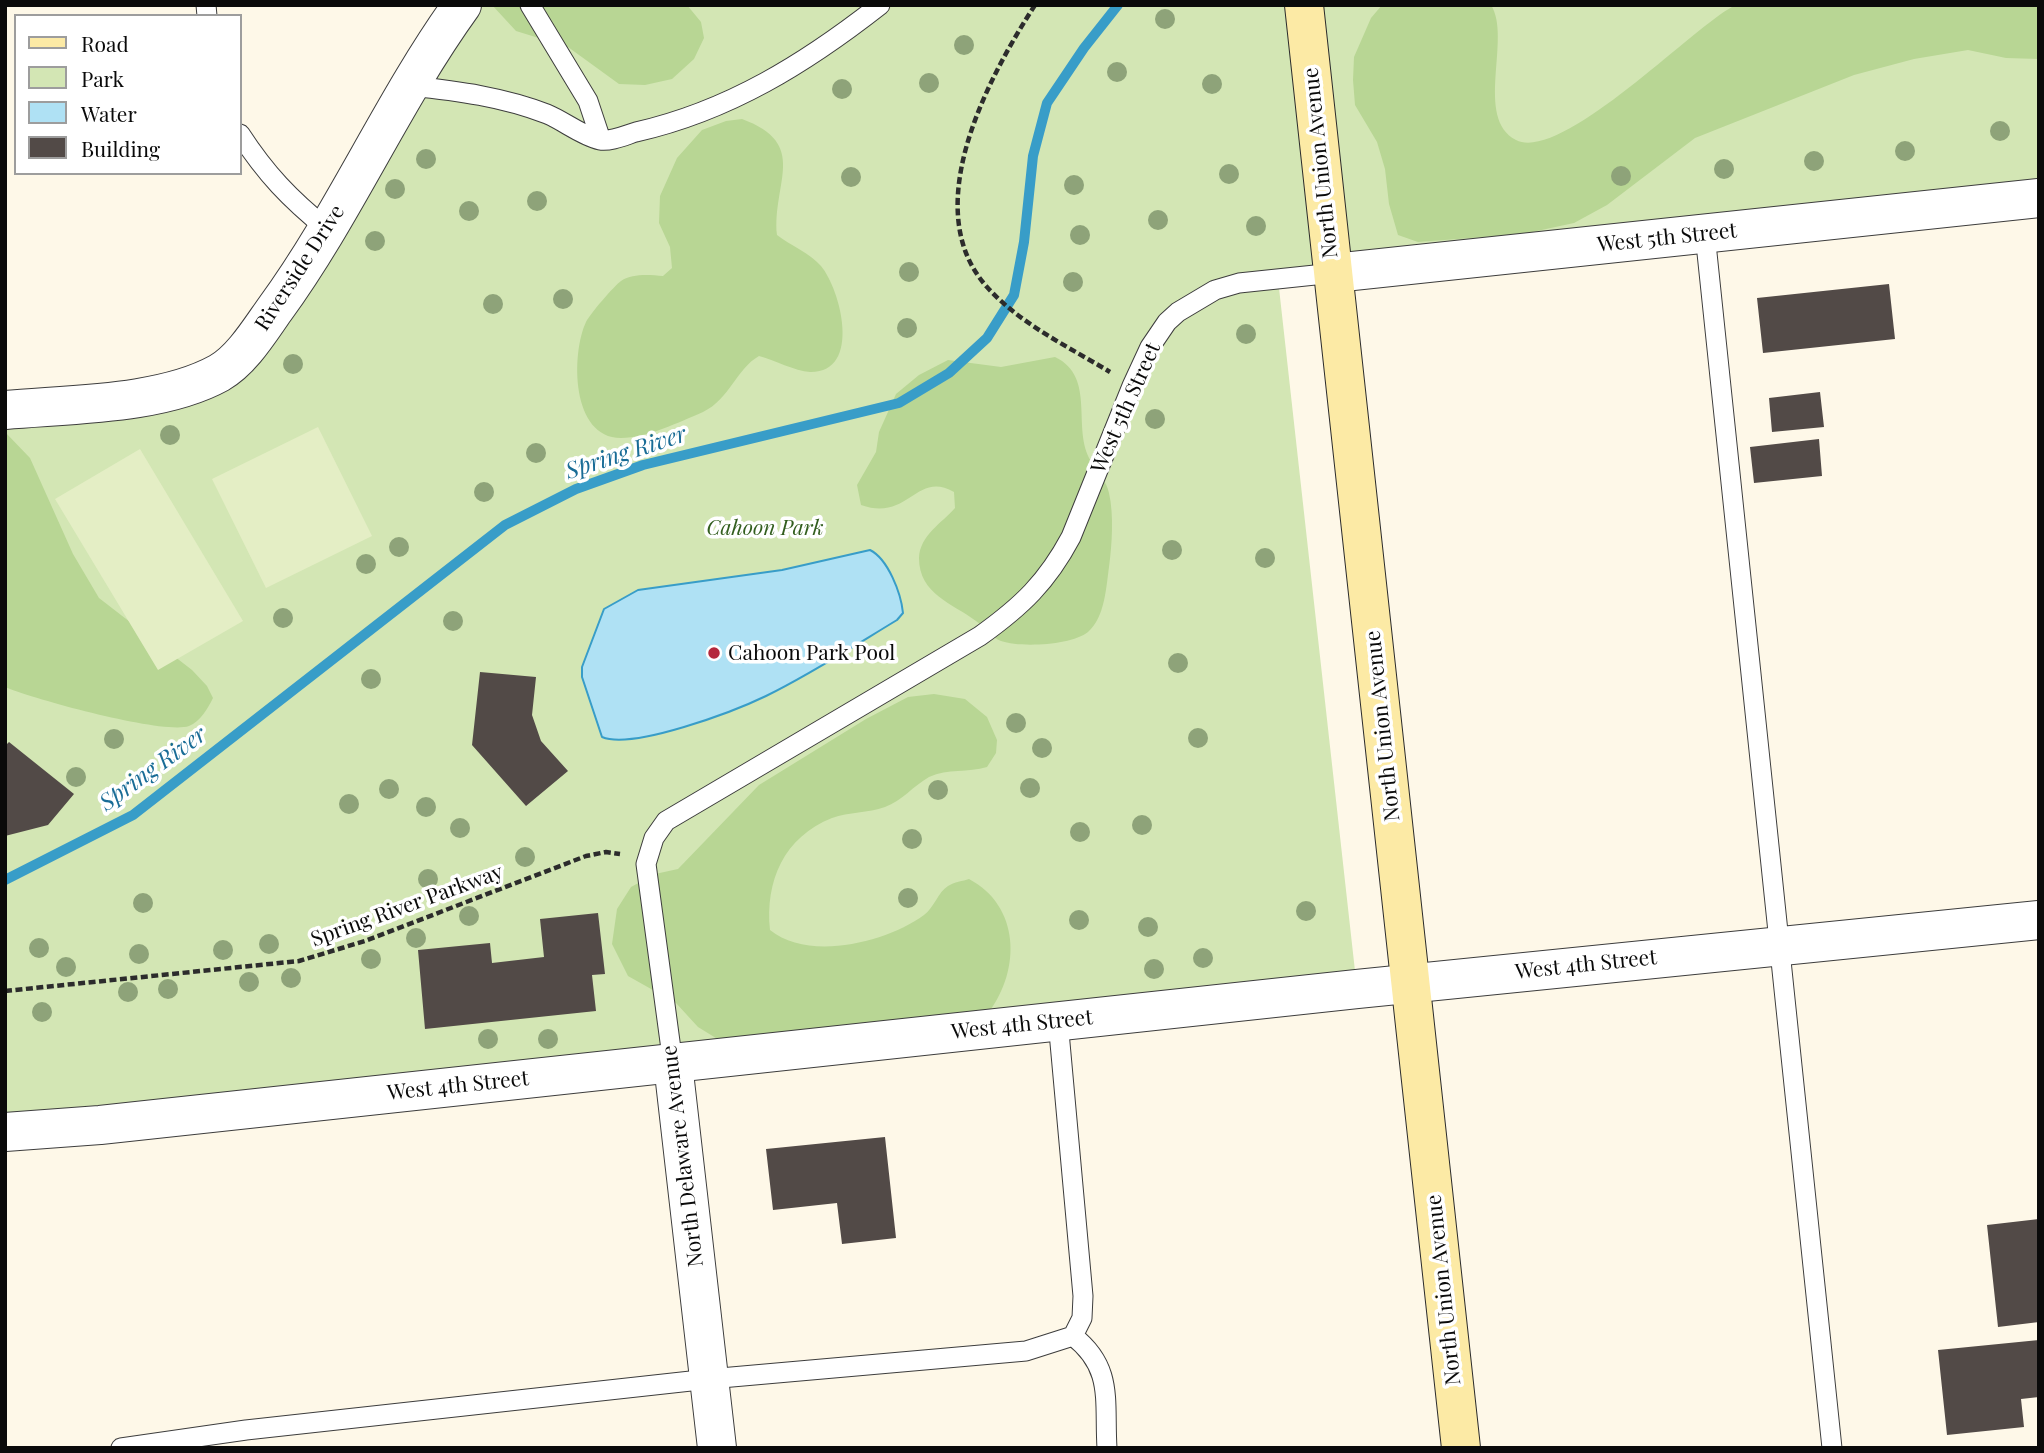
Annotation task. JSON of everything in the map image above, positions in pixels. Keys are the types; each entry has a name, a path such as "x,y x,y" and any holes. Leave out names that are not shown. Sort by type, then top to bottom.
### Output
{"main road":[{"name":"North Union Avenue","path":"1304,5 1461,1448"}],"street":[{"name":"Riverside Drive","path":"5,410 95,402 174,390 223,371 256,337 302,273 411,86 462,5"},
{"name":"West 5th Street","path":"1334,273 2039,198"},
{"name":"West 4th Street","path":"5,1132 673,1064 1411,983 2039,920"},
{"name":"North Delaware Avenue","path":"673,1064 717,1448"}],"lane":[{"path":"530,5 588,101 601,140"},
{"path":"411,86 492,96 547,114 601,140 660,127 710,110 760,87 823,50 880,5"},
{"path":"242,137 262,168 286,195 327,229"},
{"path":"1704,234 1832,1448"},
{"name":"West 5th Street","path":"646,864 654,838 666,821 980,636 1022,606 1058,561 1071,537 1132,386 1150,347 1167,322 1201,296 1239,283 1334,273"},
{"name":"North Delaware Avenue","path":"646,864 673,1064"},
{"path":"121,1448 246,1430 709,1379 1026,1351 1073,1336 1083,1318 1083,1296 1058,1021"},
{"path":"1073,1336 1098,1360 1105,1376 1107,1448"}],"path":[{"path":"1035,5 978,111 959,177 957,211 962,243 972,265 987,287 1027,322 1132,386"},
{"name":"Spring River Parkway","path":"5,991 299,961 365,942 586,856 606,852 646,864"}],"green space":[{"name":"Cahoon Park","path":"462,5 2039,5 2039,198 1278,279 1357,989 5,1132 5,410 206,379"},
{"path":"492,5 687,5 701,22 704,38 694,59 672,79 645,85 619,84 568,47 516,31"},
{"path":"1382,5 1491,5 1498,37 1495,96 1497,114 1504,129 1516,140 1537,142 1563,132 1593,114 1713,20 1737,5 2039,5 2039,59 2006,58 1968,50 1914,59 1854,75 1695,138 1607,205 1574,223 1523,234 1418,242 1398,235 1377,142 1355,105 1354,57 1371,18"},
{"path":"742,119 763,129 775,140 782,153 777,235 817,262 828,277 840,310 842,328 842,345 836,359 826,369 810,372 759,356 744,368 720,400 703,412 641,435 621,438 605,434 592,424 584,410 579,392 578,354 586,322 602,300 621,281 636,276 663,276 672,268 670,247 659,223 660,196 677,158 702,130 726,121"},
{"path":"1055,357 1068,366 1076,377 1080,390 1085,448 1109,493 1112,530 1106,593 1098,618 1088,632 1070,640 1046,644 1010,643 991,635 979,623 938,596 920,570 919,558 923,543 932,530 955,508 954,492 941,487 930,487 902,503 877,508 861,505 857,485 876,452 879,432 896,394 919,375 948,360 1001,367"},
{"path":"318,427 372,536 266,588 212,479"},
{"path":"5,432 30,458 73,554 99,598 192,670 207,686 213,698 193,724 175,727 127,721 5,687"},
{"path":"140,449 243,621 158,670 55,499"},
{"path":"934,694 965,699 987,717 997,740 996,753 987,767 936,774 891,804 832,818 815,826 801,837 781,863 771,894 770,930 786,940 805,945 848,945 869,940 908,925 924,915 948,886 969,879 986,891 998,905 1010,939 1007,977 989,1012 724,1043 698,1027 676,1003 628,976 612,944 617,909 631,887 655,874 678,869 759,785 866,719 908,697"}],"water":[{"name":"Cahoon Park Pool","path":"870,550 877,554 888,569 900,596 903,613 897,620 832,660 732,711 659,734 617,740 602,737 582,677 582,667 604,609 638,590 782,570"}],"building":[{"path":"1889,284 1895,339 1763,353 1757,298"},
{"path":"1820,392 1824,427 1772,432 1769,398"},
{"path":"1819,439 1822,476 1754,483 1750,447"},
{"path":"480,672 536,677 532,715 541,741 568,771 526,806 472,745"},
{"path":"9,742 74,794 48,825 5,836 5,746"},
{"path":"598,913 605,974 592,975 596,1011 425,1029 418,950 490,943 492,963 544,957 540,919"},
{"path":"885,1137 896,1238 842,1244 837,1203 773,1210 766,1149"},
{"path":"2039,1219 2039,1322 1998,1327 1987,1225"},
{"path":"2039,1340 2039,1397 2021,1399 2024,1427 1947,1435 1938,1350"}],"waterway":[{"name":"Spring River","path":"5,880 133,815 505,525 576,489 643,465 899,403 949,373 987,338 1014,295 1024,242 1033,156 1047,103 1084,48 1118,5"}],"place":[{"name":"Cahoon Park Pool","path":"714,653"}]}
